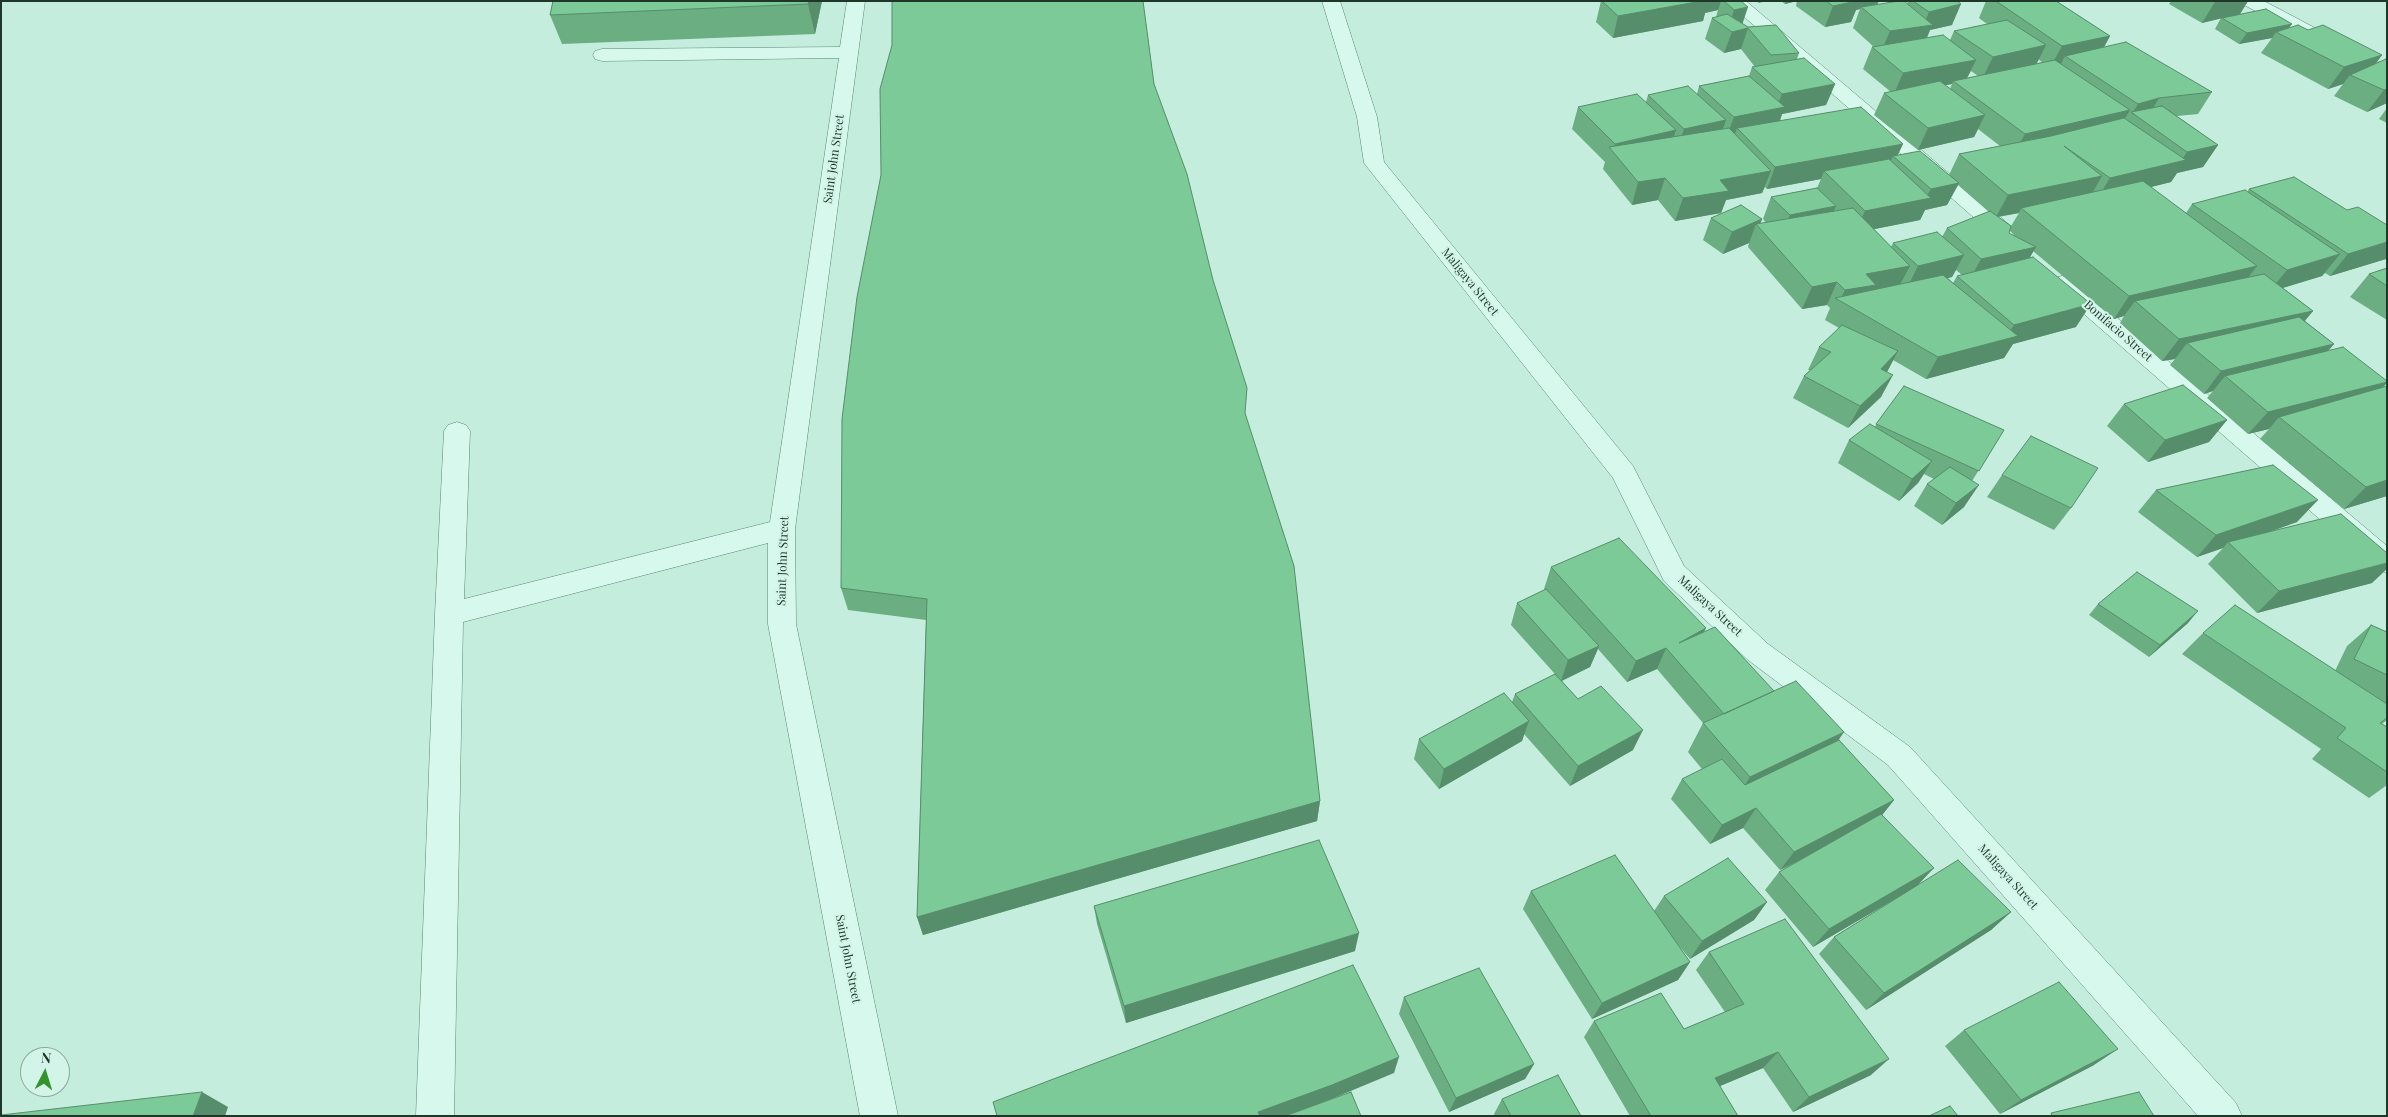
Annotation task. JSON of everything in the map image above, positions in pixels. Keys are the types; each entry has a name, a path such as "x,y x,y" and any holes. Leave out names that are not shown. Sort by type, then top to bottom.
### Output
{"street":[{"name":"Saint John Street","path":"856,1 782,529 782,624 879,1116"},
{"name":"Maligaya Street","path":"1331,1 1368,117 1374,163 1624,473 1674,572 1758,652 1899,756 2223,1116"},
{"path":"1735,1 2023,249"},
{"path":"2250,1 2387,74"},
{"path":"602,55 849,52"},
{"name":"Bonifacio Street","path":"2046,269 2387,562"},
{"path":"434,1116 449,614 457,432"},
{"path":"449,614 782,529"}],"building":[{"path":"553,1 809,1 808,4 550,15"},
{"path":"892,1 1143,1 1154,84 1187,174 1213,280 1247,388 1245,413 1294,566 1320,801 917,917 927,599 841,588 842,419 857,297 881,175 880,89 892,45"},
{"path":"1602,1 1702,1 1618,16"},
{"path":"1724,1 1741,1 1748,7 1734,10"},
{"path":"1826,1 1857,1 1833,6"},
{"path":"1904,1 1933,25 1890,31 1861,7"},
{"path":"1913,1 1957,1 1961,4 1929,12"},
{"path":"1996,1 2056,1 2110,36 2062,46"},
{"path":"2266,9 2292,24 2247,33 2222,18"},
{"path":"1727,14 1748,27 1776,25 1799,53 1771,55 1748,28 1732,32 1712,18"},
{"path":"2007,20 2046,45 1993,57 1954,31"},
{"path":"2298,25 2308,30 2323,25 2382,55 2344,67 2276,32"},
{"path":"1943,35 1976,60 1903,73 1872,47"},
{"path":"2126,42 2212,92 2159,98 2138,104 2065,56"},
{"path":"1804,58 1835,84 1782,94 1752,67"},
{"path":"2386,59 2387,89 2384,90 2350,75"},
{"path":"2055,60 2130,110 2025,134 1953,81"},
{"path":"1749,76 1785,107 1734,117 1699,86"},
{"path":"1940,81 1985,115 1928,128 1884,93"},
{"path":"1688,86 1726,120 1684,129 1648,95"},
{"path":"1637,94 1676,130 1615,144 1578,107"},
{"path":"2162,106 2218,145 2187,152 2131,112"},
{"path":"1861,107 1903,144 1775,167 1737,128"},
{"path":"2124,118 2186,160 2110,178 2064,146 2102,176 2008,195 1959,154 2051,136"},
{"path":"1729,128 1771,171 1720,180 1729,191 1683,198 1665,178 1638,182 1609,147"},
{"path":"1920,151 1959,183 1931,189 1893,156"},
{"path":"1889,159 1931,198 1865,211 1824,171"},
{"path":"2294,177 2347,210 2358,207 2387,225 2387,242 2348,254 2249,189"},
{"path":"2143,181 2257,266 2129,296 2021,208"},
{"path":"1817,188 1836,206 1790,215 1771,197"},
{"path":"2245,190 2340,254 2287,270 2192,204"},
{"path":"1741,205 1762,219 1732,232 1711,218"},
{"path":"1853,208 1910,266 1866,274 1876,285 1845,290 1837,282 1812,287 1756,224"},
{"path":"1990,211 2011,226 2009,233 2036,247 1981,259 1947,228"},
{"path":"1937,232 1964,255 1918,266 1893,243"},
{"path":"2033,257 2091,304 2014,325 1957,276"},
{"path":"2387,268 2387,286 2369,274"},
{"path":"2264,274 2313,311 2179,339 2135,301"},
{"path":"1943,275 2018,336 1938,357 1835,298"},
{"path":"2299,317 2334,344 2221,371 2187,343"},
{"path":"1842,325 1898,351 1881,369 1893,375 1860,406 1804,376 1831,352 1819,347"},
{"path":"2343,347 2387,382 2268,412 2225,376"},
{"path":"2183,385 2227,420 2165,440 2124,404"},
{"path":"1904,386 2004,430 1979,471 1876,424"},
{"path":"2387,386 2387,480 2366,487 2279,417"},
{"path":"1870,424 1932,461 1912,479 1849,440"},
{"path":"2031,436 2098,468 2071,508 2002,475"},
{"path":"2273,465 2318,500 2216,535 2156,490"},
{"path":"1950,467 1979,485 1956,503 1927,484"},
{"path":"2341,514 2387,553 2387,563 2279,591 2228,542"},
{"path":"1619,538 1706,628 1679,643 1715,627 1774,691 1724,714 1666,648 1636,661 1551,567"},
{"path":"2137,572 2198,611 2160,645 2098,604"},
{"path":"1546,589 1599,646 1568,660 1517,603"},
{"path":"2235,605 2387,704 2387,718 2380,723 2387,727 2387,772 2337,738 2346,728 2203,633"},
{"path":"2371,625 2387,632 2387,675 2354,659"},
{"path":"1555,674 1578,699 1601,686 1643,730 1578,766 1515,694"},
{"path":"1796,681 1844,732 1750,777 1703,723"},
{"path":"1504,693 1529,721 1444,769 1419,739"},
{"path":"1839,740 1894,800 1794,852 1756,808 1722,825 1682,779 1722,759 1745,785"},
{"path":"1881,814 1934,868 1829,929 1779,872"},
{"path":"1319,840 1359,933 1124,1006 1094,906"},
{"path":"1615,855 1690,962 1602,1003 1531,891"},
{"path":"1728,858 1767,902 1702,941 1664,896"},
{"path":"1958,860 2011,912 1884,993 1834,937"},
{"path":"1785,919 1889,1059 1809,1097 1778,1052 1715,1078 1738,1116 1651,1116 1594,1021 1661,993 1684,1029 1744,1004 1709,952"},
{"path":"1353,965 1399,1057 1332,1085 1258,1112 1260,1116 997,1116 993,1102"},
{"path":"1479,968 1534,1064 1456,1098 1404,997"},
{"path":"2059,982 2118,1049 2021,1100 1964,1030"},
{"path":"1558,1075 1581,1116 1511,1116 1502,1099"},
{"path":"202,1092 193,1116 1,1116 1,1115"},
{"path":"1351,1092 1361,1116 1285,1116"},
{"path":"2139,1092 2154,1116 2052,1116 2051,1113"},
{"path":"1950,1106 1958,1116 1929,1116"}]}
